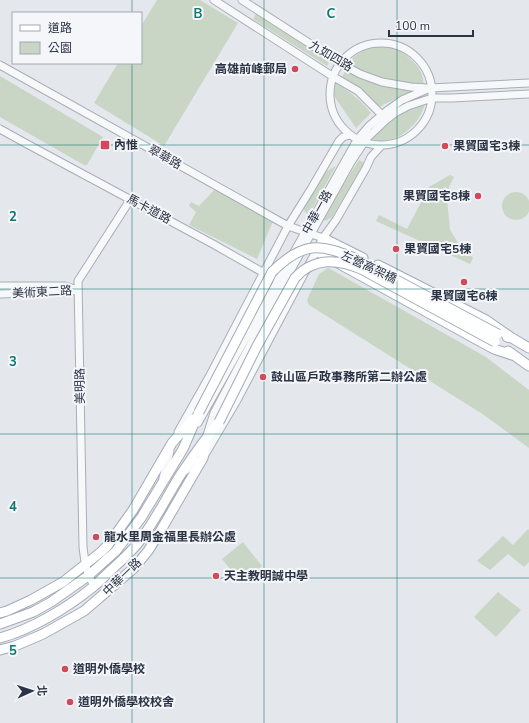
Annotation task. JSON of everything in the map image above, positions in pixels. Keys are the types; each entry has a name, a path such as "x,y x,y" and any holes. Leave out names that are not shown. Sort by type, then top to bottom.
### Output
{"main road":[{"path":"323,238 486,320 529,348"},
{"name":"左營高架橋","path":"199,412 272,272 288,258 306,249 322,248 359,260 497,338"},
{"path":"316,251 476,340 494,349 512,355 529,366"},
{"name":"左營高架橋","path":"218,422 257,346 293,282 301,272 316,264 336,261 352,265 497,338"},
{"path":"497,338 512,338"},
{"path":"497,338 512,355"},
{"name":"中華一路","path":"0,613 31,600 63,582 85,566 108,545 133,510 172,443 199,412"},
{"name":"中華一路","path":"0,624 26,615 69,590 88,576 116,551 141,518 183,449 199,412"},
{"name":"中華一路","path":"0,638 38,623 76,600 94,586 123,559 151,524 182,473 218,422"},
{"name":"中華一路","path":"0,650 15,646 43,634 84,611 134,568 161,530 203,458 205,439"}],"street":[{"name":"九如四路","path":"214,0 332,76 358,91 384,117"},
{"name":"九如四路","path":"242,0 340,63 360,74 382,82 411,87 431,88"},
{"path":"384,42 406,49 417,57 427,72 432,98 430,110 417,131 402,141 381,146 360,141 344,130 334,115 330,97 332,76 340,63 349,54 360,47 373,43 384,42"},
{"name":"翠華路","path":"0,65 288,226 323,238"},
{"name":"中華一路","path":"384,117 402,100 431,88 529,83"},
{"name":"中華一路","path":"205,439 214,413 281,282 308,233 351,162 360,141 369,126 408,106 432,98 529,94"},
{"name":"馬卡道路","path":"0,129 281,282 292,296"},
{"name":"中華一路","path":"162,484 172,443 209,377 288,226 339,141 350,135"},
{"name":"中華一路","path":"182,473 203,458 236,402 323,238 336,220 373,153 381,146"},
{"name":"美明路","path":"94,586 88,576 85,566 83,547 78,281 130,200"},
{"name":"翠華路","path":"288,226 316,251"},
{"name":"中華一路","path":"183,449 281,282"},
{"name":"美術東二路","path":"0,286 65,286 78,290"},
{"name":"美術東二路","path":"0,294 65,292 78,290"}],"green space":[{"path":"157,0 200,0 238,23 164,146 94,103 117,64 142,64 142,24"},
{"path":"257,12 331,59 327,66 253,19"},
{"path":"376,47 395,49 408,56 419,69 424,85 383,79 365,73 347,64 360,53"},
{"path":"346,69 415,90 379,107 364,93 341,79"},
{"path":"0,76 103,137 87,165 84,165 0,117"},
{"path":"335,83 354,96 371,113 356,128 334,96 333,90"},
{"path":"426,102 419,118 402,134 392,140 378,142 368,141 398,114"},
{"path":"359,160 364,163 332,217 321,221 341,183 346,180"},
{"path":"336,166 308,216 304,210 304,205 323,173"},
{"path":"450,175 454,177 449,187 447,199 450,230 460,246 473,258 470,264 376,221 379,215 407,229 429,187"},
{"path":"215,189 273,221 257,259 189,225 196,212 189,206 191,202 199,206"},
{"path":"516,192 522,193 526,196 529,200 529,212 526,216 522,219 516,220 510,219 506,216 503,212 502,206 503,200 506,196 510,193"},
{"path":"328,268 486,357 529,390 529,448 484,415 309,305 307,300 319,274"},
{"path":"528,529 529,562 524,567 508,554 490,570 477,561 503,536 513,545"},
{"path":"243,542 262,566 241,583 222,559"},
{"path":"498,592 521,610 496,637 474,617"}],"place":[{"name":"高雄前峰郵局","path":"295,69"},
{"name":"內惟","path":"105,145"},
{"name":"果貿國宅3棟","path":"445,146"},
{"name":"果貿國宅8棟","path":"478,196"},
{"name":"果貿國宅5棟","path":"396,249"},
{"name":"果貿國宅6棟","path":"464,282"},
{"name":"鼓山區戶政事務所第二辦公處","path":"263,377"},
{"name":"龍水里周金福里長辦公處","path":"96,537"},
{"name":"天主教明誠中學","path":"216,576"},
{"name":"道明外僑學校","path":"65,669"},
{"name":"道明外僑學校校舍","path":"70,702"}]}
